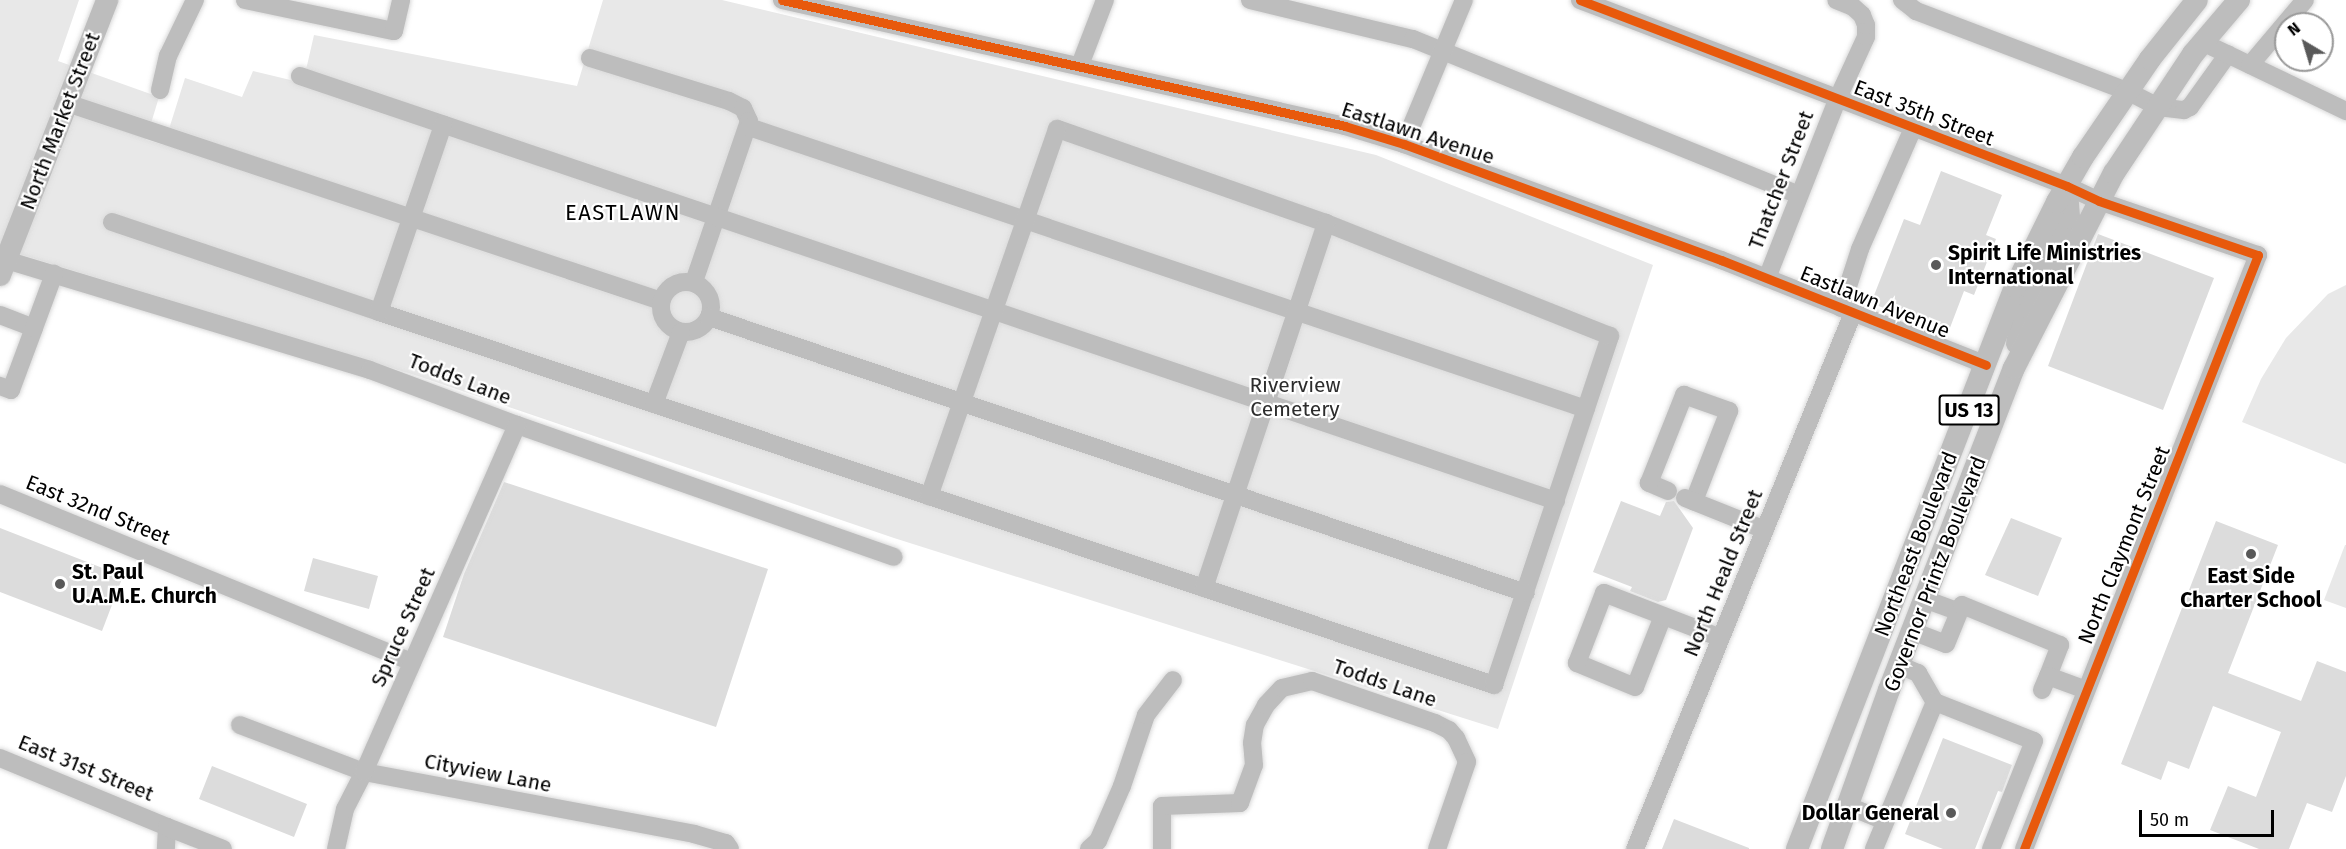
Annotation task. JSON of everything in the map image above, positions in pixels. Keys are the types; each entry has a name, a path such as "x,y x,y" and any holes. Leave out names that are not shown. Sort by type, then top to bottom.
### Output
{"main road":[{"name":"North Market Street","path":"3,267 107,0"},
{"name":"Northeast Boulevard","path":"1797,849 2015,287 2067,186 2127,91 2197,0"},
{"name":"Governor Printz Boulevard","path":"1832,849 1899,665 2014,368 2099,201 2202,42 2239,0"},
{"path":"2014,368 2016,347 2026,307 2069,218 2067,186"}],"street":[{"path":"160,90 168,56 195,0"},
{"path":"245,0 394,31 401,0"},
{"name":"Eastlawn Avenue","path":"782,0 1345,126 1404,144 1767,278 1986,365"},
{"path":"1080,65 1105,0"},
{"path":"1250,0 1399,34 1799,195"},
{"path":"1404,144 1464,0"},
{"name":"East 35th Street","path":"1580,0 2067,186 2099,201 2258,255"},
{"name":"Thatcher Street","path":"1767,278 1837,100 1866,37 1866,25 1862,15 1853,7 1836,0"},
{"path":"1902,0 1916,11 2127,91 2158,107 2184,110 2190,107 2228,54"},
{"path":"2250,65 2305,0"},
{"path":"2202,42 2346,111"},
{"path":"590,58 729,101 743,108 749,121 749,127 694,282"},
{"path":"300,76 1556,501"},
{"path":"67,103 661,301"},
{"path":"379,312 443,125"},
{"path":"749,127 1586,409"},
{"name":"North Heald Street","path":"1635,849 1765,530 1847,311 1860,249 1913,128"},
{"path":"112,222 379,312 654,404 929,496 1204,588 1494,685 1610,336 1326,223 1057,129 929,496"},
{"path":"1204,588 1326,223"},
{"name":"North Claymont Street","path":"2024,849 2258,255"},
{"name":"Todds Lane","path":"3,267 54,274 370,370 517,425 894,557"},
{"path":"0,386 10,390 54,274"},
{"path":"694,282 701,286 710,301 709,317 697,329 681,332 667,324 663,317 661,301 670,287 677,283 694,282"},
{"path":"0,315 34,328"},
{"path":"709,317 1526,593"},
{"path":"654,404 681,332"},
{"path":"1668,491 1649,483 1684,395 1729,411 1689,500 1765,530"},
{"name":"Spruce Street","path":"336,849 345,808 364,772 517,425"},
{"name":"East 32nd Street","path":"0,494 412,662"},
{"path":"1663,616 1635,687 1577,663 1604,593 1721,638"},
{"path":"1924,599 1959,612"},
{"path":"1912,631 1946,644 1962,605 2060,645 2045,683 2086,690"},
{"path":"1899,665 1918,673 1935,702 2062,751"},
{"path":"1089,849 1098,841 1122,786 1146,715 1173,680"},
{"name":"Todds Lane","path":"1162,849 1162,806 1240,803 1254,765 1252,743 1255,725 1266,705 1282,688 1312,681 1435,723 1449,730 1456,738 1467,762 1437,849"},
{"path":"1874,849 1935,702"},
{"name":"Cityview Lane","path":"240,725 364,772 694,834 726,843 730,849"},
{"path":"1991,849 2034,741"},
{"name":"East 31st Street","path":"0,758 224,849"},
{"path":"1848,806 1885,821"},
{"path":"2004,818 2032,828"},
{"path":"161,824 166,849"}],"green space":[{"name":"Riverview Cemetery","path":"0,0 79,0 58,61 159,97 146,140 164,145 185,78 242,97 253,71 303,83 314,35 577,86 603,0 722,0 1376,155 1653,265 1498,729 894,538 418,376 0,248"},
{"path":"2346,285 2346,464 2242,422 2261,379 2286,338 2328,294"},
{"path":"2346,545 2346,608 2324,600"}],"building":[{"name":"Spirit Life Ministries International","path":"1941,171 2002,195 1986,235 1996,239 1974,295 1964,291 1948,333 1871,303 1904,219 1920,225"},
{"path":"2098,234 2214,278 2163,410 2048,366"},
{"path":"504,482 768,569 716,727 443,637 464,574"},
{"path":"1621,501 1660,516 1666,502 1674,501 1693,528 1666,600 1658,602 1630,591 1632,587 1593,572"},
{"path":"2011,518 2062,538 2038,596 1985,575"},
{"name":"East Side Charter School","path":"2216,521 2278,545 2228,673 2301,701 2317,661 2346,672 2346,776 2332,812 2307,803 2289,849 2259,849 2210,830 2228,786 2256,797 2281,732 2213,706 2189,769 2168,761 2161,780 2121,764"},
{"name":"St. Paul U.A.M.E. Church","path":"0,528 123,576 102,631 0,592"},
{"path":"313,558 378,576 369,609 304,591"},
{"name":"Dollar General","path":"1943,738 2012,765 2002,792 1998,791 1975,849 1943,849 1905,834"},
{"path":"212,766 307,804 294,837 199,799"},
{"path":"1674,819 1749,848 1749,849 1662,849"}],"cycle path":[{"path":"782,0 1345,126 1404,144 1721,260 1986,365"},
{"path":"1580,0 2067,186 2099,201 2258,255 2024,849"}],"place":[{"name":"Spirit Life Ministries International","path":"1936,265"},
{"name":"East Side Charter School","path":"2251,554"},
{"name":"St. Paul U.A.M.E. Church","path":"60,584"},
{"name":"Dollar General","path":"1951,813"}],"district":[{"name":"EASTLAWN","path":"623,213"}]}
